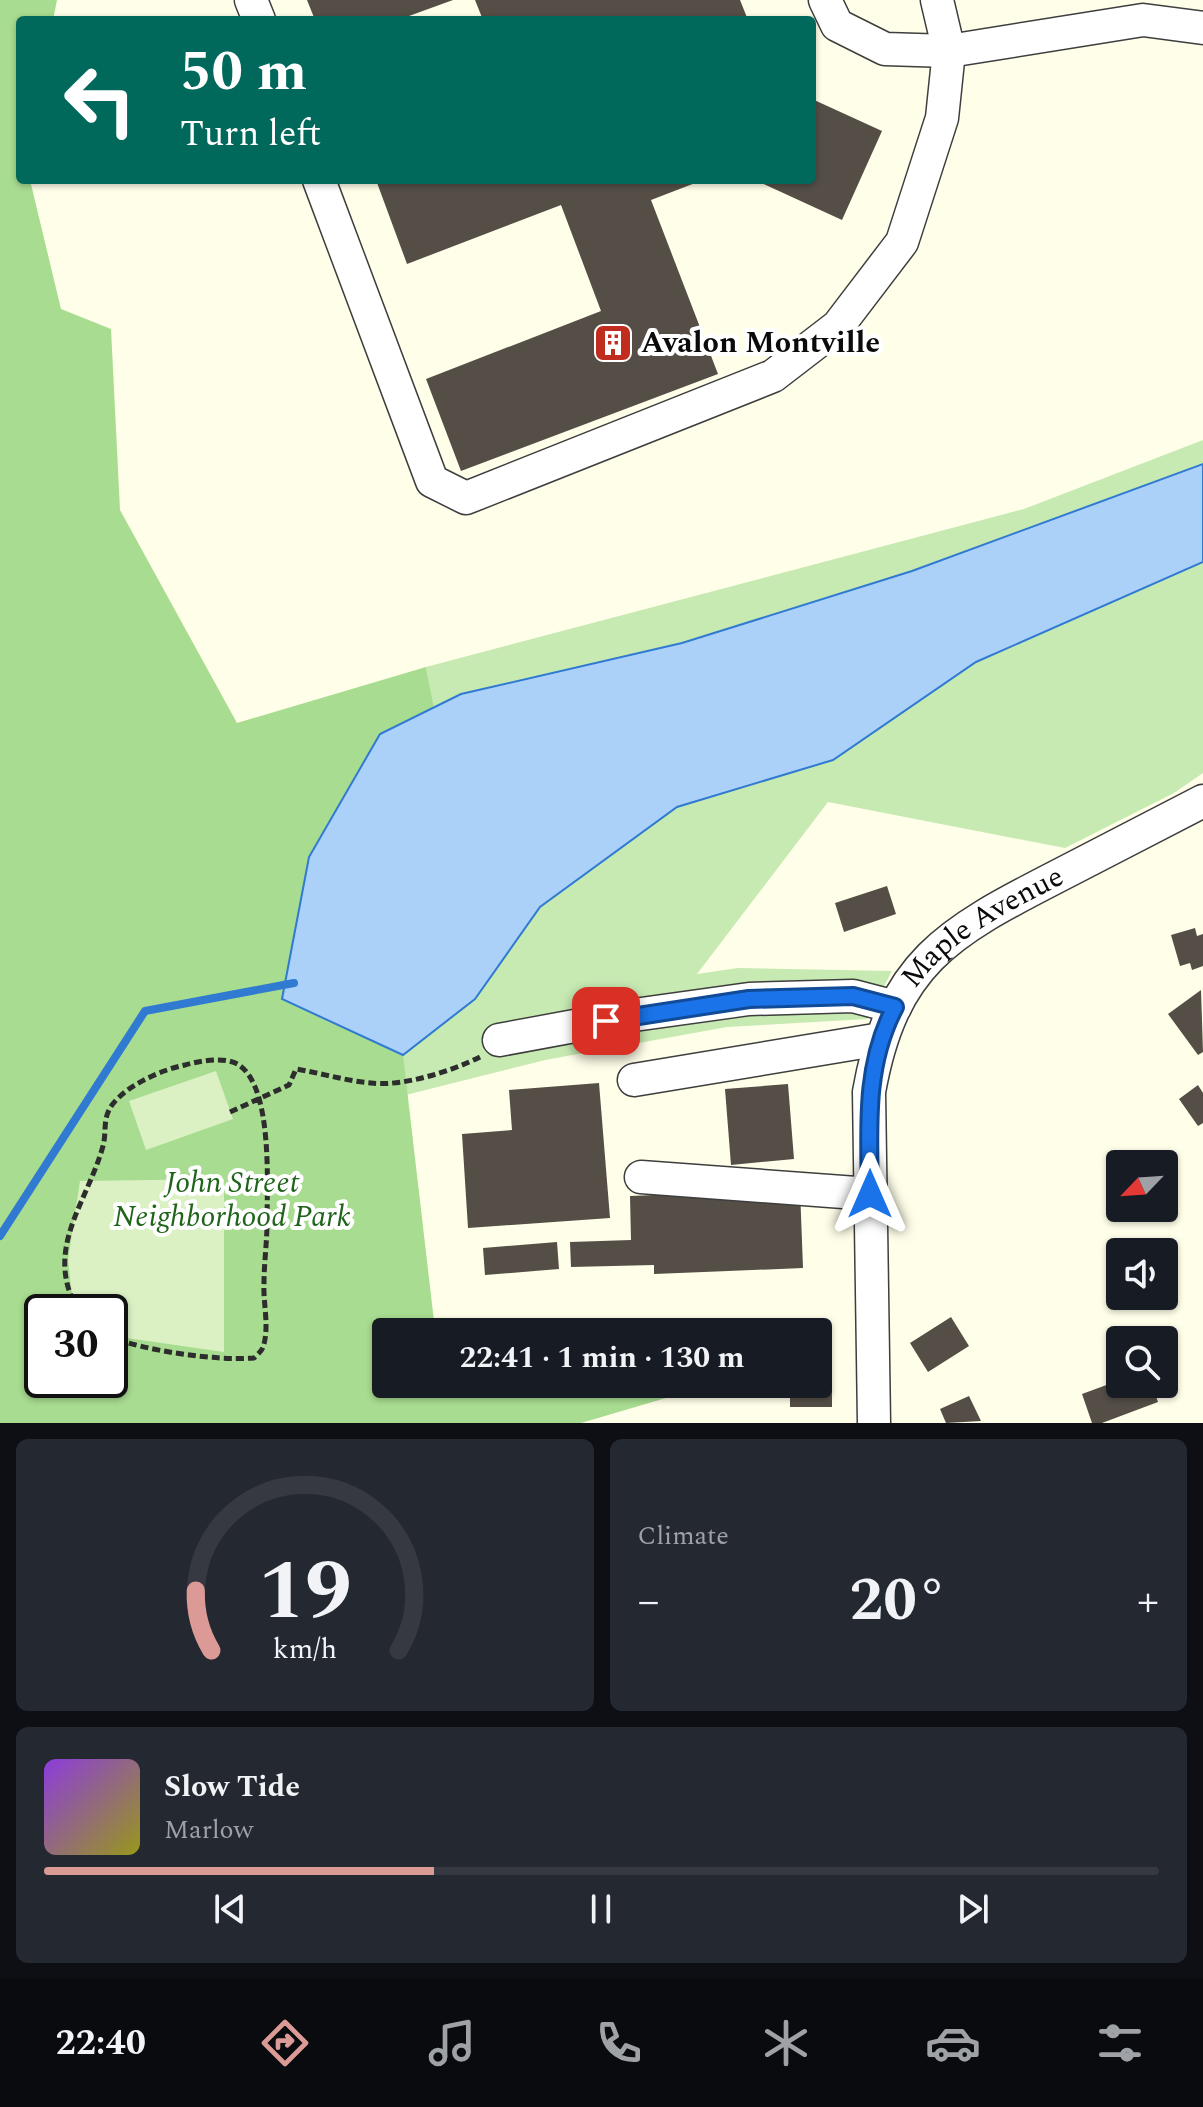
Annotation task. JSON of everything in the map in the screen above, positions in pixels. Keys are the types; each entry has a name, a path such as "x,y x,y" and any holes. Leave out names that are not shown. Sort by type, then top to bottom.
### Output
{"street":[{"path":"825,0 837,25 885,49 949,51 1143,20 1203,28"},
{"path":"321,184 432,481 466,498 773,376 838,326 902,242 942,118 949,51 937,0"},
{"name":"Maple Avenue","path":"874,1423 869,1092 881,1039 895,1007 924,963 963,927 1203,801"},
{"path":"499,1040 634,1015 749,999 853,996 895,1007"},
{"path":"634,1080 881,1039"},
{"path":"641,1177 870,1194"}],"path":[{"path":"230,1112 289,1085 296,1069 372,1084 417,1078 456,1069 481,1056 499,1040"},
{"path":"68,1294 65,1266 68,1235 104,1144 104,1122 111,1107 124,1091 182,1066 210,1060 238,1064 249,1076 260,1100 268,1164 263,1285 267,1331 263,1348 254,1358 233,1360 128,1344"}],"green space":[{"name":"John Street Neighborhood Park","path":"0,0 57,0 54,16 16,16 16,184 31,184 61,309 111,329 120,510 237,723 426,667 451,796 282,999 403,1055 434,1318 372,1318 372,1398 666,1398 581,1423 0,1423"},
{"name":"John Street Neighborhood Park","path":"1203,440 1203,773 1174,793 1065,848 828,802 697,974 738,968 892,971 867,1019 727,1027 545,1060 386,1100 386,1318 372,1318 372,1385 128,1378 128,1294 125,1294 341,1027 450,796 426,667 1024,509"},
{"path":"216,1071 233,1119 146,1150 129,1101"},
{"path":"224,1179 224,1352 128,1338 128,1294 72,1294 68,1260 80,1181"}],"water":[{"path":"1203,464 1203,562 976,662 833,760 677,807 540,907 475,999 403,1055 282,999 309,857 380,734 461,694 682,643 912,571"}],"building":[{"path":"307,0 453,0 409,16 313,16"},
{"path":"475,0 740,0 746,16 481,16"},
{"path":"816,101 882,131 842,220 764,184 816,184"},
{"name":"Avalon Montville","path":"377,184 693,184 651,200 718,374 461,471 426,379 601,311 561,205 407,264"},
{"path":"887,886 896,914 844,932 835,903"},
{"path":"1195,928 1197,936 1203,934 1203,966 1192,970 1190,963 1180,966 1171,935"},
{"path":"1201,990 1203,1052 1198,1055 1168,1014"},
{"path":"599,1083 610,1218 468,1228 462,1134 512,1130 509,1090"},
{"path":"788,1084 794,1159 731,1165 725,1089"},
{"path":"1198,1085 1203,1093 1203,1123 1198,1126 1179,1099"},
{"path":"800,1189 803,1268 654,1274 654,1265 571,1267 570,1242 631,1240 630,1196"},
{"path":"557,1242 559,1269 485,1275 483,1248"},
{"path":"951,1317 969,1346 928,1372 910,1343"},
{"path":"1106,1385 1106,1398 1157,1398 1158,1402 1102,1423 1092,1423 1082,1394"},
{"path":"969,1396 981,1421 946,1423 940,1409"},
{"path":"790,1398 832,1398 832,1407 790,1407"}],"waterway":[{"path":"0,1236 145,1011 294,983"}],"place":[{"name":"Avalon Montville","path":"613,343"}],"route":[{"path":"606,1021 749,999 853,996 895,1007 886,1023 875,1057 869,1092 870,1194"}]}
